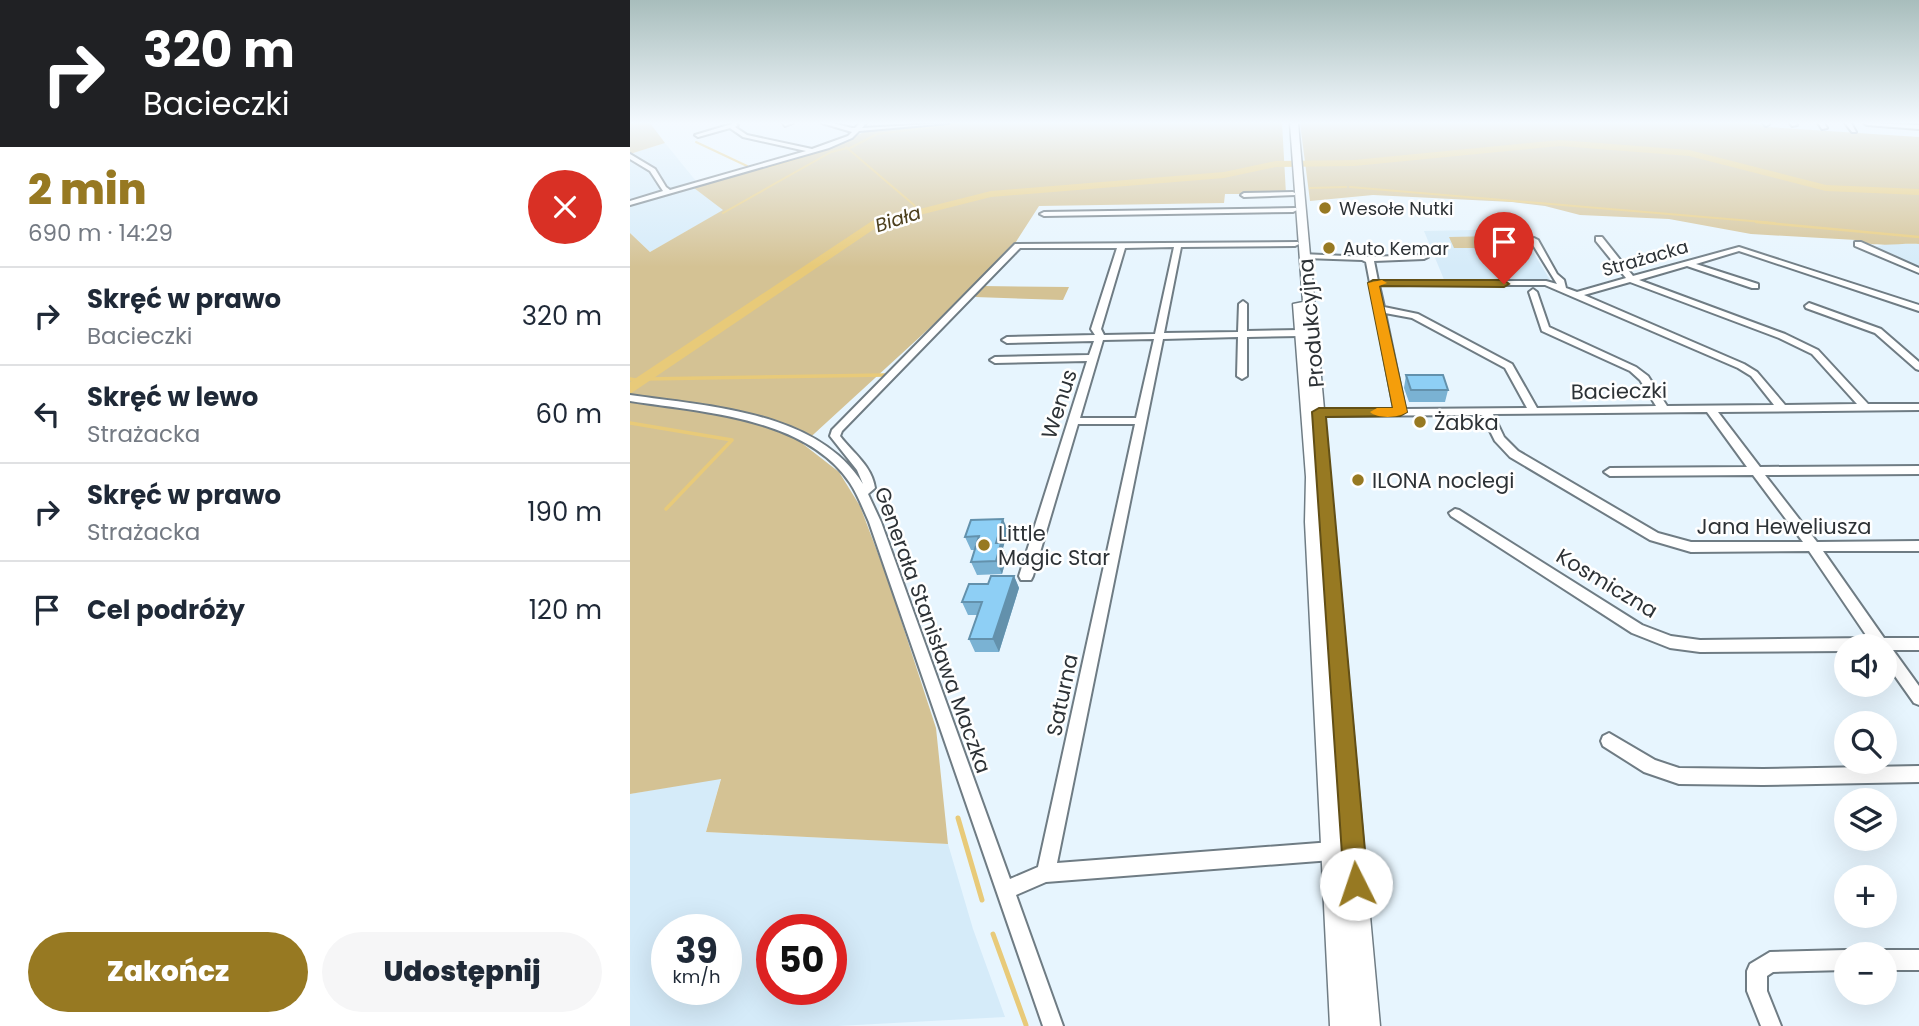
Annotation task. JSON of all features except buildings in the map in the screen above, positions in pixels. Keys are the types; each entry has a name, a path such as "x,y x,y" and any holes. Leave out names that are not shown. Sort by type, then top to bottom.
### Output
{"main road":[{"name":"Produkcyjna","path":"1294,171 1293,210 1367,1026"},
{"name":"Produkcyjna","path":"1295,171 1305,256 1306,333"},
{"name":"Produkcyjna","path":"1313,413 1313,522 1343,1026"}],"street":[{"path":"653,171 663,188 669,192"},
{"path":"630,203 743,171"},
{"path":"1244,195 1293,194"},
{"path":"1044,214 1293,210"},
{"path":"1599,239 1631,280 1815,352 1864,406"},
{"path":"1534,240 1554,275 1560,280 1562,288"},
{"path":"862,493 869,488 869,483 859,466 839,443 835,436 837,430 1018,246 1296,244"},
{"path":"1858,244 1919,271"},
{"name":"Saturna","path":"1046,873 1178,245"},
{"name":"Wenus","path":"1026,576 1100,336 1096,329 1122,246"},
{"name":"Strażacka","path":"1576,295 1739,249 1919,308"},
{"path":"1305,256 1368,259 1423,257"},
{"path":"1368,259 1400,412"},
{"path":"1686,263 1755,286"},
{"path":"1373,283 1546,283 1741,366 1754,374 1781,407"},
{"path":"1533,292 1545,329 1633,369 1644,378 1663,409"},
{"path":"1242,376 1243,304"},
{"path":"1809,306 1878,331 1919,366"},
{"path":"1378,309 1415,316 1509,366 1534,411"},
{"path":"1007,340 1306,333"},
{"path":"995,360 1093,358"},
{"name":"Generała Stanisława Maczka","path":"631,398 746,418 791,433 826,452 839,463 862,493 875,522 1053,1026"},
{"path":"1914,407 1919,418"},
{"name":"Bacieczki","path":"1313,413 1914,407"},
{"path":"1709,408 1812,545 1873,634"},
{"name":"Jana Heweliusza","path":"1486,411 1499,439 1514,454 1654,537 1691,547 1919,546"},
{"path":"1073,421 1140,421"},
{"path":"1610,472 1919,470"},
{"name":"Kosmiczna","path":"1455,513 1637,629 1670,642 1700,646 1834,647"},
{"name":"Kosmiczna","path":"1897,646 1919,644"},
{"path":"1897,668 1919,698"},
{"path":"1609,741 1650,766 1679,776 1919,774"},
{"path":"1006,891 1046,873 1332,850"},
{"path":"1771,1026 1757,991 1757,971 1770,962 1834,960"},
{"path":"1897,960 1919,960"}],"shaded area":[{"path":"630,171 688,171 700,186 694,188 724,210 650,252 630,233"},
{"path":"753,171 1285,171 1286,194 1225,194 1224,203 1039,206 1012,248 970,291 803,444 839,472 860,506 888,580 936,728 948,844 706,832 721,779 630,794 630,233 650,252 723,210 694,188"},
{"path":"1306,171 1919,171 1919,244 1879,245 1856,240 1751,234 1669,219 1580,215 1545,206 1512,202 1373,195 1310,201"},
{"path":"1519,229 1550,280 1445,282 1424,231"},
{"path":"1496,236 1503,248 1454,248 1449,237"},
{"path":"1890,243 1919,244 1919,266 1875,247"},
{"path":"982,286 1069,287 1063,300 975,297"},
{"path":"721,778 706,832 948,844 973,929 1005,1017 838,1026 630,1026 630,794"}],"waterway":[{"path":"723,213 798,171"},
{"path":"874,171 914,205 918,212"},
{"name":"Biała","path":"630,389 876,223 991,194 1224,175 1243,171"},
{"name":"Biała","path":"1759,171 1826,188 1919,192"},
{"path":"1310,188 1346,187"},
{"path":"1350,187 1775,223"},
{"path":"1756,222 1919,237"},
{"path":"645,379 885,375"},
{"path":"630,379 642,381"},
{"path":"630,423 732,440 666,509"},
{"path":"958,818 982,900"},
{"path":"993,934 1026,1025"}],"slow traffic":[{"path":"1377,412 1400,412 1373,283 1382,283"}],"place":[{"name":"Wesołe Nutki","path":"1325,208"},
{"name":"Auto Kemar","path":"1329,248"},
{"name":"Żabka","path":"1420,422"},
{"name":"ILONA noclegi","path":"1358,480"},
{"name":"Little Magic Star","path":"984,545"}],"route":[{"path":"1356,884 1319,412 1400,412 1373,283 1504,284"}]}
